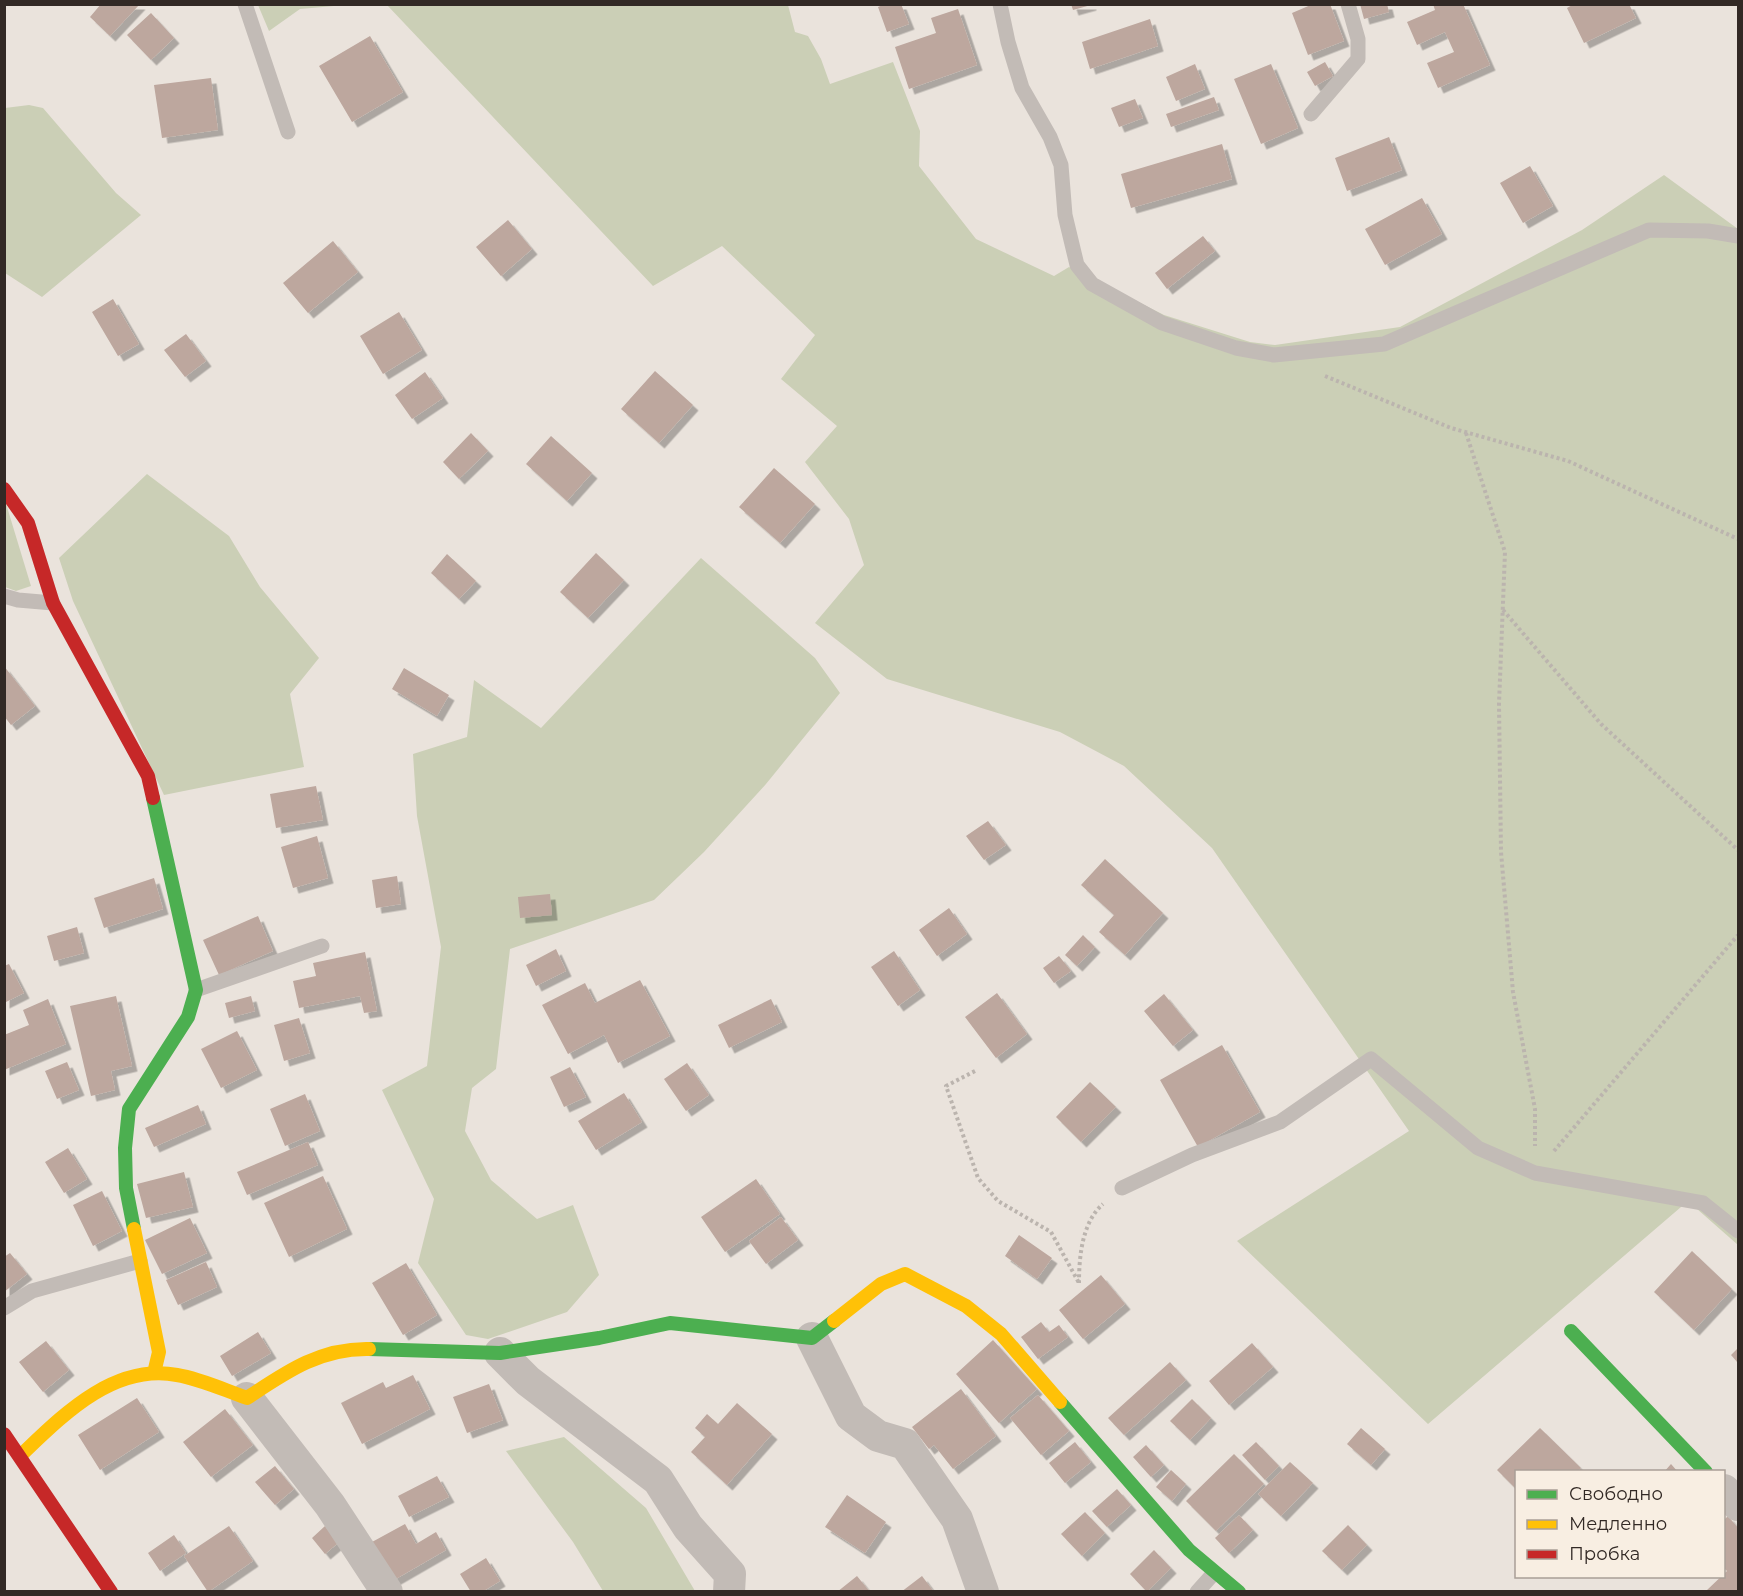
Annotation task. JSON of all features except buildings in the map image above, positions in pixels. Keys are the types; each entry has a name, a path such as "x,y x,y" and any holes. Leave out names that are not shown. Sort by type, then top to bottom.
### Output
{"street":[{"path":"4,489 28,523 53,603 148,776 196,990 188,1017 129,1109 125,1148 126,1188 159,1352 154,1373"},
{"path":"247,1398 300,1363 355,1349 500,1353 599,1338 670,1323 812,1338 881,1284 905,1274 966,1306 1001,1334 1189,1550 1239,1592"},
{"path":"1571,1331 1704,1470"},
{"path":"812,1338 851,1416 878,1436 905,1444 957,1519 982,1592"},
{"path":"500,1353 528,1381 658,1480 688,1527 730,1574 729,1592"},
{"path":"20,1456 54,1423 112,1382 154,1373 181,1377 247,1398 330,1505 387,1592"},
{"path":"4,1434 111,1592"},
{"path":"1725,1491 1738,1505"}],"lane":[{"path":"245,4 288,132"},
{"path":"1000,4 1008,42 1022,88 1050,137 1061,165 1065,215 1077,265 1092,284 1161,323 1236,348 1274,355 1384,344 1649,230 1708,231 1738,236"},
{"path":"1311,114 1358,59 1358,39 1348,4"},
{"path":"4,596 18,600 53,603"},
{"path":"196,990 322,946"},
{"path":"1122,1188 1192,1155 1280,1122 1371,1059 1478,1148 1535,1173 1703,1203 1738,1231"},
{"path":"4,1308 32,1291 140,1261"},
{"path":"1197,1592 1214,1573"}],"path":[{"path":"1274,355 1466,433 1568,461 1738,539"},
{"path":"1466,433 1505,552 1499,704 1501,852 1513,992 1535,1109 1535,1173"},
{"path":"1503,609 1601,724 1738,850"},
{"path":"1535,1173 1738,935"},
{"path":"975,1071 946,1086 978,1178 998,1201 1051,1232 1079,1284 1079,1253 1095,1211 1122,1188"}],"green space":[{"path":"258,5 345,5 300,9 269,31"},
{"path":"387,5 788,5 795,32 808,36 821,59 830,84 893,62 920,131 919,166 976,239 1054,276 1069,267 1164,315 1250,342 1275,345 1400,327 1582,230 1664,175 1738,229 1738,1245 1688,1201 1428,1424 1237,1241 1409,1131 1212,848 1124,766 1060,732 887,679 815,623 864,565 849,519 805,462 837,426 781,379 815,335 722,246 653,286"},
{"path":"29,105 43,108 116,193 141,215 42,297 5,273 5,108"},
{"path":"147,474 229,536 260,587 319,658 290,694 304,767 164,795 73,601 59,558"},
{"path":"4,497 31,586 16,591 5,587"},
{"path":"701,558 815,658 840,693 766,784 704,852 654,900 510,949 496,1069 472,1088 465,1131 491,1180 537,1219 573,1205 599,1275 567,1312 488,1339 466,1335 418,1263 434,1199 382,1090 427,1066 441,947 417,816 413,754 467,737 474,680 541,728"},
{"path":"564,1437 646,1508 695,1591 603,1591 573,1542 506,1451"}],"traffic: fast":[{"path":"134,1229 126,1188 125,1148 129,1109 188,1017 196,990 153,798"},
{"path":"369,1349 500,1353 599,1338 670,1323 812,1338 834,1321"},
{"path":"1571,1331 1704,1470"},
{"path":"1060,1402 1189,1550 1239,1592"}],"traffic: slow":[{"path":"134,1229 159,1352 154,1373"},
{"path":"834,1321 881,1284 905,1274 966,1306 1001,1334 1060,1402"},
{"path":"20,1456 53,1425 90,1396 131,1377 154,1373 177,1375 247,1398 304,1363 335,1353 369,1349"}],"traffic: jam":[{"path":"4,489 28,523 53,603 148,776 153,798"},
{"path":"4,1434 111,1592"}]}
